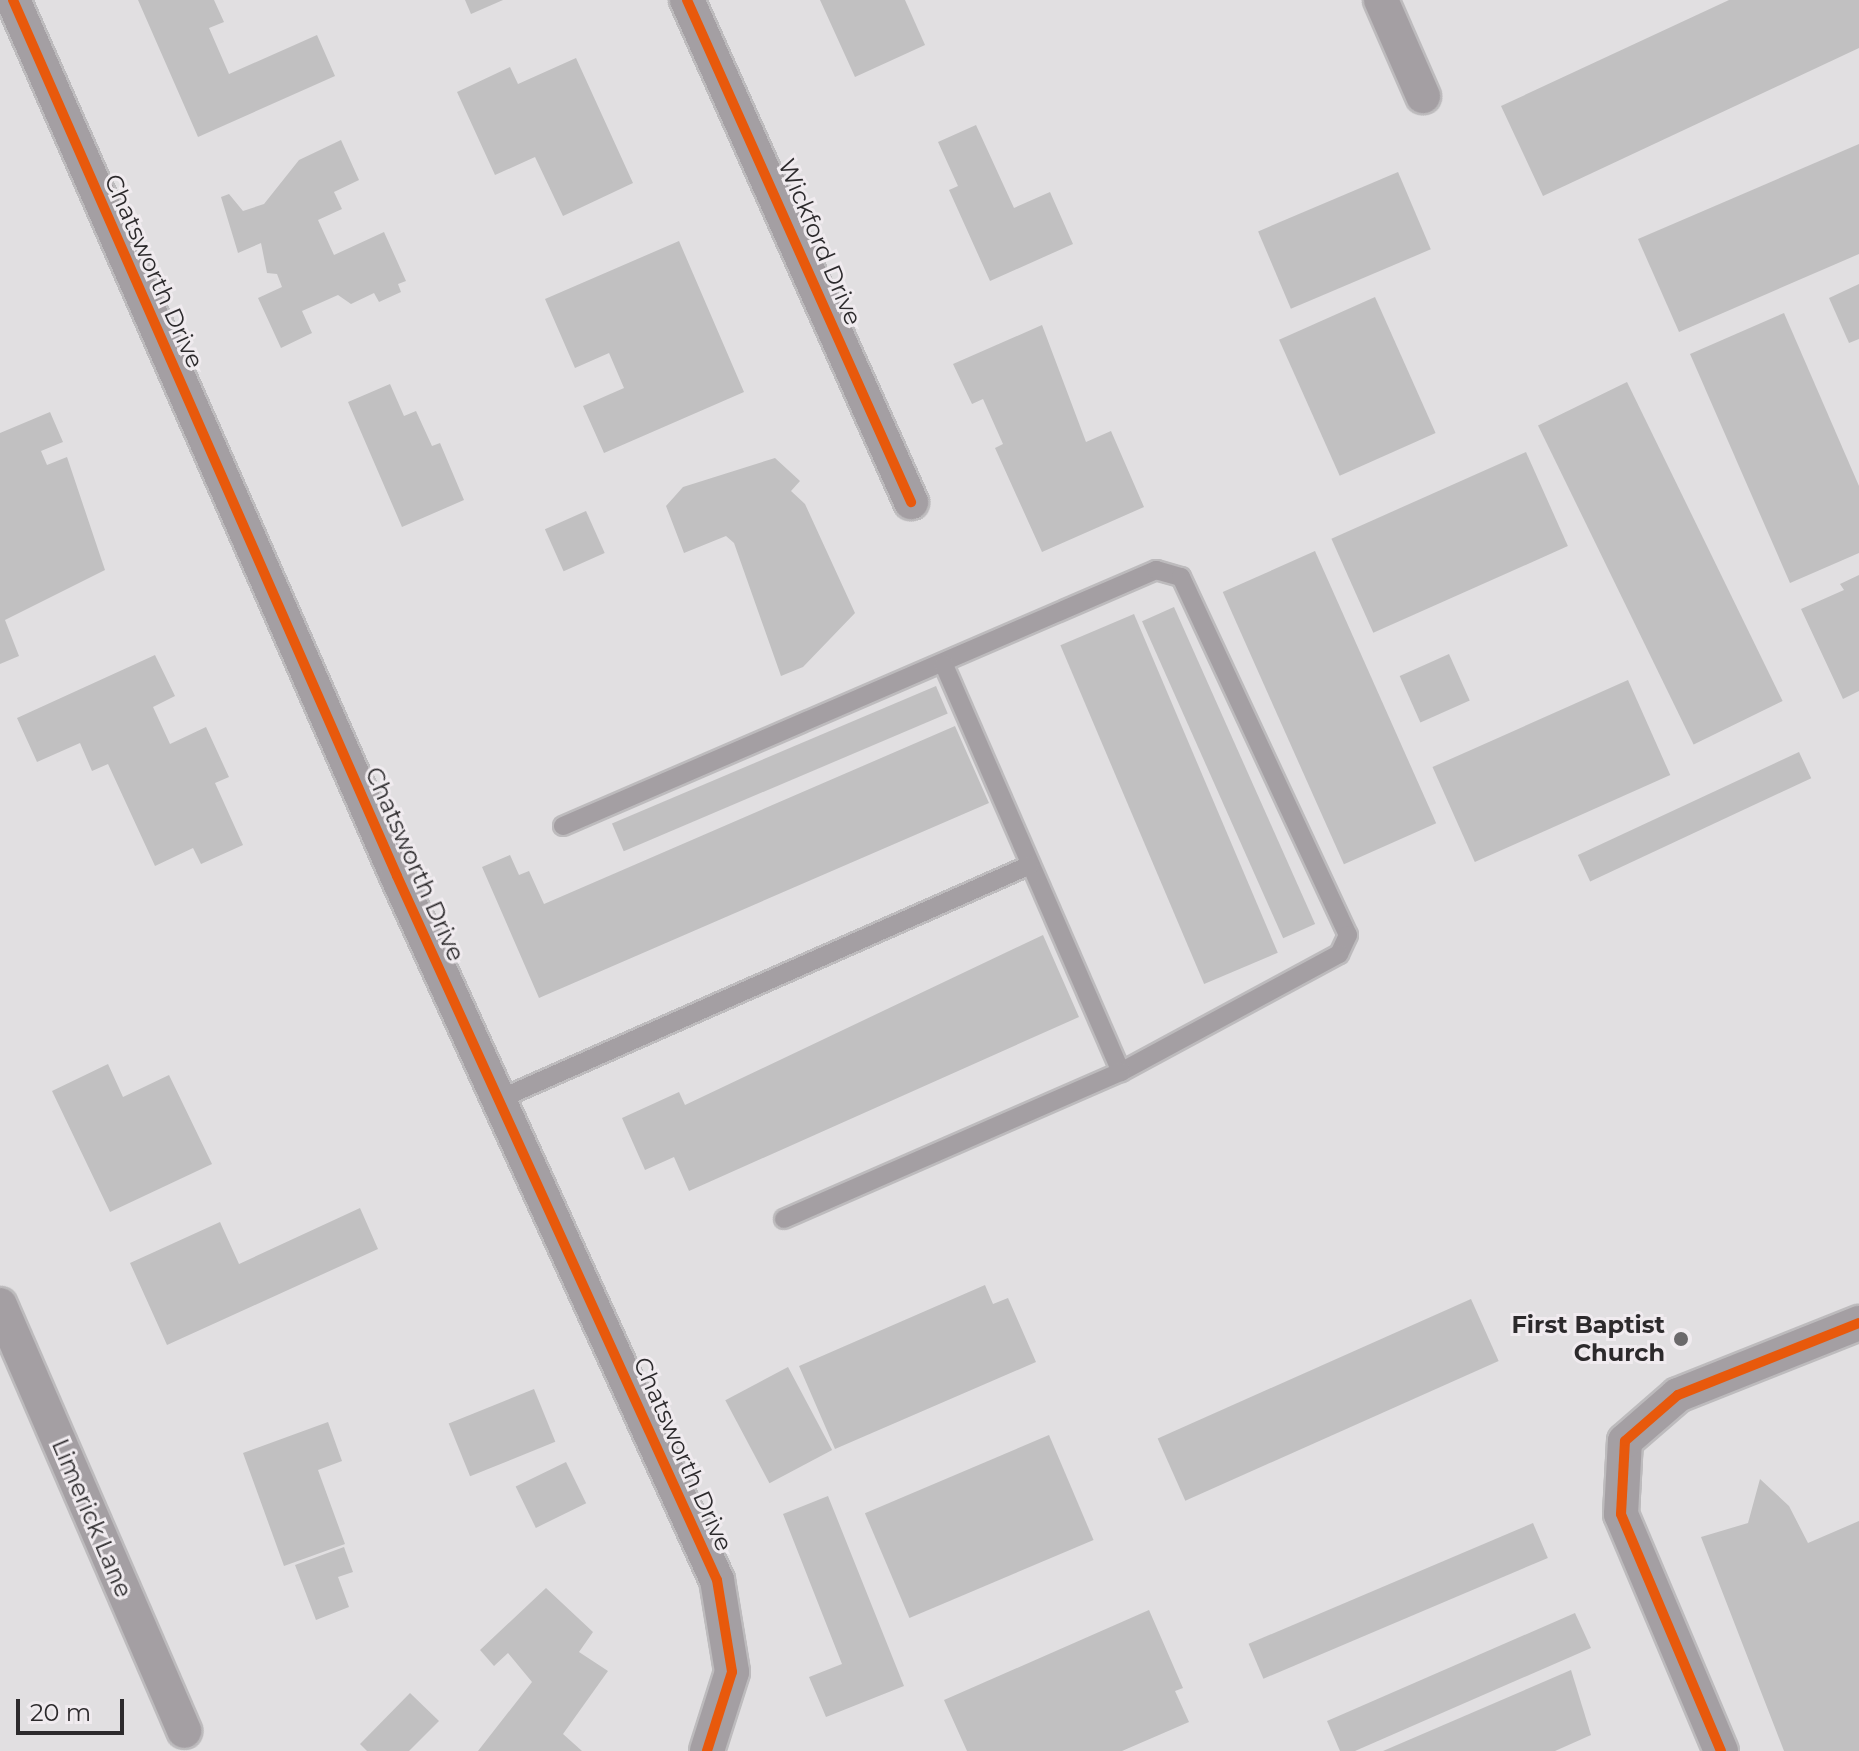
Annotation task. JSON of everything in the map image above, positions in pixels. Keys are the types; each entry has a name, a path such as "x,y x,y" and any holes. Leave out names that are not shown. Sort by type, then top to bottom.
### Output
{"street":[{"name":"Chatsworth Drive","path":"13,0 717,1580 732,1672 707,1751"},
{"name":"Wickford Drive","path":"687,0 911,502"},
{"path":"1381,0 1423,96"},
{"name":"Limerick Lane","path":"0,1305 184,1731"},
{"path":"1721,1751 1621,1514 1625,1441 1678,1395 1859,1323"}],"lane":[{"path":"563,826 884,682 944,665 1156,570 1181,577 1348,935 1339,954 1121,1072 784,1219"},
{"path":"944,665 1121,1072"},
{"path":"502,1098 1030,865"}],"building":[{"path":"138,0 214,0 224,22 209,28 229,74 317,35 335,76 198,137"},
{"path":"465,0 503,0 471,14"},
{"path":"820,0 905,0 925,45 855,77"},
{"path":"1729,0 1859,0 1859,48 1543,196 1501,106"},
{"path":"576,58 633,183 563,216 535,157 495,175 457,92 510,67 518,84"},
{"path":"976,125 1014,208 1050,192 1073,244 990,281 949,190 958,186 938,142"},
{"path":"341,140 359,180 334,192 342,209 318,220 334,255 384,232 406,281 398,284 401,292 379,302 374,293 351,304 338,295 302,311 312,333 281,348 258,298 282,287 277,274 267,273 261,243 238,253 221,197 229,194 243,211 264,204 299,160"},
{"path":"1859,144 1859,254 1679,332 1638,239"},
{"path":"1398,172 1431,249 1291,309 1258,231"},
{"path":"679,241 744,392 604,453 583,406 624,388 609,353 575,368 545,299"},
{"path":"1859,284 1859,339 1849,343 1829,298"},
{"path":"1375,297 1436,433 1340,476 1279,340"},
{"path":"1784,313 1859,486 1859,553 1790,583 1690,354"},
{"path":"1042,325 1086,442 1111,431 1144,507 1042,552 995,448 1003,444 983,399 972,404 953,364"},
{"path":"1627,382 1783,701 1694,744 1538,425"},
{"path":"390,384 404,416 416,411 432,446 440,443 464,500 402,527 348,402"},
{"path":"50,412 63,442 41,451 47,465 67,457 105,570 5,620 19,656 0,664 0,433"},
{"path":"1526,452 1568,546 1373,633 1331,539"},
{"path":"775,458 800,481 791,491 805,504 855,613 803,667 781,676 734,543 726,536 684,553 666,506 683,487"},
{"path":"586,511 605,553 564,571 545,529"},
{"path":"1315,551 1436,823 1344,864 1223,592"},
{"path":"1859,575 1859,691 1843,699 1801,609 1844,590 1840,584"},
{"path":"1174,607 1315,924 1283,938 1142,621"},
{"path":"1134,614 1278,953 1204,984 1060,645"},
{"path":"1449,654 1470,701 1420,723 1400,676"},
{"path":"155,655 175,696 153,707 170,744 206,727 229,777 215,783 243,845 201,864 193,848 155,866 108,764 92,771 80,743 37,762 17,718"},
{"path":"1628,680 1670,775 1475,862 1433,767"},
{"path":"936,686 948,714 624,851 612,824"},
{"path":"955,726 989,803 539,998 482,867 510,855 519,875 529,871 544,904"},
{"path":"1799,752 1811,778 1590,881 1578,855"},
{"path":"1043,935 1079,1017 689,1191 674,1157 645,1170 622,1118 679,1092 685,1105"},
{"path":"108,1064 123,1097 169,1075 212,1164 110,1212 52,1091"},
{"path":"360,1208 378,1249 167,1345 130,1263 220,1222 239,1264"},
{"path":"985,1285 993,1304 1008,1298 1036,1362 835,1449 799,1366"},
{"path":"1471,1299 1499,1361 1185,1501 1158,1439"},
{"path":"788,1367 832,1450 769,1483 725,1400"},
{"path":"534,1389 555,1442 470,1476 449,1423"},
{"path":"328,1422 342,1461 318,1470 345,1544 284,1566 243,1453"},
{"path":"1049,1435 1094,1540 909,1618 865,1513"},
{"path":"566,1462 586,1503 536,1528 516,1487"},
{"path":"1760,1479 1789,1506 1808,1543 1859,1521 1859,1751 1784,1751 1701,1537 1748,1523"},
{"path":"828,1496 904,1686 826,1717 809,1677 842,1664 783,1514"},
{"path":"1533,1523 1548,1558 1263,1679 1249,1644"},
{"path":"344,1547 353,1572 338,1577 349,1607 316,1620 295,1565"},
{"path":"546,1588 593,1632 579,1652 608,1671 563,1734 582,1751 478,1751 532,1682 508,1653 494,1666 480,1650"},
{"path":"1149,1610 1183,1688 1175,1691 1189,1722 1122,1751 967,1751 944,1700"},
{"path":"1575,1613 1591,1648 1355,1751 1340,1751 1327,1721"},
{"path":"1571,1670 1591,1735 1555,1751 1383,1751"},
{"path":"410,1693 439,1721 409,1751 367,1751 360,1744"}],"cycle path":[{"path":"13,0 397,876 717,1580 732,1672 707,1751"},
{"path":"687,0 911,502"},
{"path":"1721,1751 1621,1514 1625,1441 1678,1395 1859,1323"}],"place":[{"name":"First Baptist Church","path":"1681,1339"}]}
